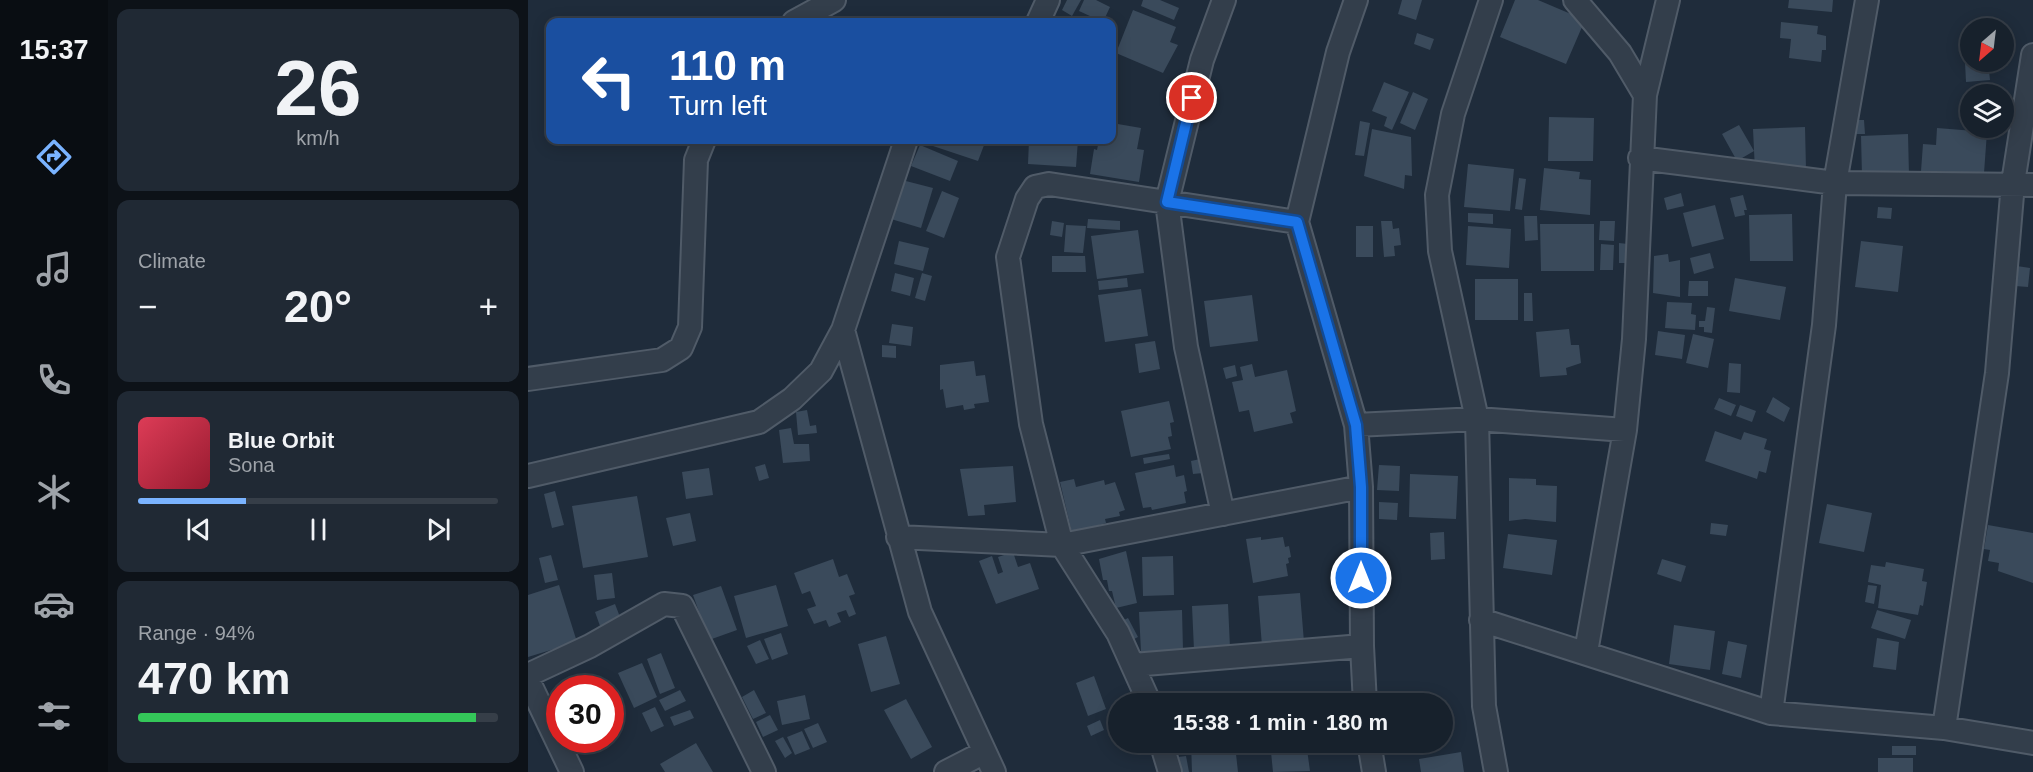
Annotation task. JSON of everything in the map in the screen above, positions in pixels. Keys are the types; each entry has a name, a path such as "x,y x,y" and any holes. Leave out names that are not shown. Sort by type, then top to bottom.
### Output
{"street":[{"path":"801,18 834,0"},
{"path":"1040,18 1048,0"},
{"path":"1223,514 1186,347 1167,202 1202,60 1224,0"},
{"path":"1356,0 1338,52 1297,222 1356,425 1361,487 1364,693"},
{"path":"1491,0 1453,114 1437,195 1440,251 1477,419 1484,706 1496,772"},
{"path":"1575,0 1620,53 1645,95"},
{"path":"1586,652 1625,430 1634,339 1640,231 1640,158 1645,95 1668,0"},
{"path":"1771,713 1824,325 1835,183 1867,0"},
{"path":"1944,728 2023,184 2033,55"},
{"path":"528,379 662,360 681,348 690,327 696,160 702,144"},
{"path":"528,476 759,422 792,399 821,371 843,330 905,144"},
{"path":"1640,158 1835,183 2023,184"},
{"path":"1145,693 1118,633 1062,545 1031,424 1008,257 1027,199 1035,187 1049,184 1297,222"},
{"path":"843,330 920,612 988,763 946,772"},
{"path":"1356,425 1477,419 1625,430"},
{"path":"898,537 1062,545 1361,487"},
{"path":"528,675 590,645 664,604 682,606 764,772"},
{"path":"1481,620 1771,713 1944,728 2033,743"},
{"path":"1133,665 1362,646"},
{"path":"528,680 572,772"},
{"path":"1164,753 1170,772"},
{"path":"1371,753 1374,772"}],"building":[{"path":"1067,0 1081,0 1072,16 1062,10"},
{"path":"1084,0 1096,0 1110,7 1105,18 1094,18 1079,11"},
{"path":"1143,0 1160,0 1179,8 1174,20 1141,6"},
{"path":"1402,0 1422,0 1416,20 1398,14"},
{"path":"1515,0 1538,0 1585,20 1566,64 1500,37"},
{"path":"1789,0 1833,0 1832,12 1788,8"},
{"path":"1133,10 1176,27 1170,42 1178,45 1163,73 1116,53"},
{"path":"1781,22 1818,26 1817,34 1826,36 1826,50 1822,50 1821,62 1789,58 1791,39 1780,38"},
{"path":"1417,33 1434,39 1430,50 1414,44"},
{"path":"1966,72 1989,72 1990,80 1966,82"},
{"path":"1384,82 1409,92 1392,130 1384,126 1387,117 1372,111"},
{"path":"1413,92 1428,99 1415,130 1400,123"},
{"path":"1549,117 1594,118 1593,161 1548,161"},
{"path":"1855,120 1864,120 1865,134 1855,134"},
{"path":"1360,121 1370,123 1364,156 1355,155"},
{"path":"1116,124 1141,128 1137,149 1144,150 1139,182 1090,174 1094,149 1097,150 1098,144 1116,144"},
{"path":"1739,125 1754,151 1737,161 1722,134"},
{"path":"1805,127 1806,169 1755,171 1753,129"},
{"path":"1937,128 1960,130 1960,138 1987,138 1984,173 1921,171 1923,144 1936,145"},
{"path":"1372,129 1411,137 1412,176 1405,175 1404,189 1364,176"},
{"path":"1908,134 1909,175 1862,176 1861,136"},
{"path":"930,144 984,144 978,161"},
{"path":"1029,144 1078,144 1076,167 1028,164"},
{"path":"920,145 958,161 950,181 911,166"},
{"path":"1468,164 1514,169 1510,211 1464,207"},
{"path":"1544,168 1580,172 1579,179 1591,180 1590,215 1540,210"},
{"path":"1519,178 1526,179 1522,210 1515,209"},
{"path":"902,180 933,188 921,228 891,219"},
{"path":"942,191 959,198 944,238 926,231"},
{"path":"1681,193 1684,206 1667,210 1664,198"},
{"path":"1743,195 1747,210 1744,210 1745,215 1735,217 1730,198"},
{"path":"1715,205 1724,239 1692,247 1683,213"},
{"path":"1878,207 1892,208 1891,219 1877,218"},
{"path":"1468,213 1493,214 1493,224 1468,222"},
{"path":"1792,214 1793,261 1750,261 1749,215"},
{"path":"1524,216 1537,216 1538,240 1525,241"},
{"path":"1088,219 1120,221 1120,230 1087,228"},
{"path":"1052,221 1064,223 1062,237 1050,235"},
{"path":"1381,221 1392,221 1393,229 1399,228 1401,245 1394,246 1395,256 1384,257"},
{"path":"1600,221 1615,221 1614,241 1599,240"},
{"path":"1540,224 1594,224 1594,271 1541,271"},
{"path":"1066,225 1086,226 1083,253 1064,252"},
{"path":"1356,226 1373,226 1373,257 1356,257"},
{"path":"1468,226 1511,229 1509,268 1466,265"},
{"path":"1138,230 1144,273 1097,279 1091,236"},
{"path":"899,241 929,248 923,271 894,264"},
{"path":"1861,241 1903,246 1898,292 1855,287"},
{"path":"1619,243 1628,244 1628,263 1619,263"},
{"path":"1601,244 1614,245 1613,270 1600,270"},
{"path":"1710,253 1714,268 1694,274 1690,258"},
{"path":"1668,254 1669,262 1680,260 1680,297 1653,293 1654,256"},
{"path":"1052,256 1085,256 1086,272 1052,272"},
{"path":"2017,266 2030,268 2028,287 2015,286"},
{"path":"895,273 914,278 910,296 891,291"},
{"path":"922,273 932,276 925,301 915,298"},
{"path":"1127,278 1128,287 1099,290 1098,281"},
{"path":"1735,278 1786,287 1780,320 1729,311"},
{"path":"1475,279 1518,279 1518,320 1475,320"},
{"path":"1689,281 1708,281 1708,296 1688,296"},
{"path":"1141,289 1148,336 1105,342 1098,295"},
{"path":"1524,293 1532,293 1533,321 1524,321"},
{"path":"1252,295 1258,341 1210,347 1204,301"},
{"path":"1667,302 1692,303 1691,314 1696,315 1695,330 1665,328"},
{"path":"1707,307 1715,308 1712,333 1704,332 1704,327 1699,327 1699,321 1705,321"},
{"path":"892,324 913,327 911,346 889,343"},
{"path":"1569,329 1571,345 1579,345 1581,363 1566,368 1567,375 1540,377 1536,332"},
{"path":"1658,331 1685,335 1682,359 1655,355"},
{"path":"1693,334 1714,339 1708,368 1686,363"},
{"path":"1155,341 1160,369 1139,373 1135,344"},
{"path":"882,345 896,346 896,358 882,357"},
{"path":"974,361 976,376 985,375 989,402 974,404 975,408 964,410 963,405 946,408 943,389 940,390 940,365"},
{"path":"1729,363 1741,364 1740,393 1727,392"},
{"path":"1252,364 1255,377 1287,370 1296,411 1290,413 1293,423 1254,432 1249,410 1239,412 1232,382 1243,380 1240,367"},
{"path":"1235,365 1237,376 1226,379 1223,368"},
{"path":"1773,397 1790,408 1784,422 1766,412"},
{"path":"1719,398 1736,405 1731,416 1714,409"},
{"path":"1169,401 1174,422 1170,423 1172,436 1168,437 1171,449 1131,457 1121,411"},
{"path":"1740,405 1756,411 1752,422 1736,416"},
{"path":"807,410 810,426 816,425 817,433 798,435 796,412"},
{"path":"791,428 794,444 809,444 810,461 783,463 779,430"},
{"path":"1715,431 1741,440 1744,432 1767,439 1764,449 1771,451 1766,473 1759,471 1757,479 1705,461"},
{"path":"1169,454 1170,459 1144,464 1143,458"},
{"path":"1200,459 1203,473 1193,474 1191,461"},
{"path":"765,464 769,478 759,481 755,467"},
{"path":"1174,465 1176,477 1184,475 1187,491 1184,492 1186,503 1152,510 1151,507 1143,508 1135,473"},
{"path":"1379,465 1400,466 1399,491 1377,490"},
{"path":"1013,466 1016,502 984,505 985,515 968,516 960,469"},
{"path":"709,468 713,495 686,499 682,472"},
{"path":"1410,474 1458,476 1456,519 1409,517"},
{"path":"1509,478 1536,479 1536,485 1557,486 1556,522 1525,519 1509,521"},
{"path":"1074,479 1076,487 1104,480 1105,485 1115,482 1125,510 1119,512 1120,516 1105,519 1106,523 1072,533 1060,482"},
{"path":"555,491 564,525 552,528 544,494"},
{"path":"637,496 648,557 583,568 572,506"},
{"path":"1379,502 1398,503 1397,520 1379,519"},
{"path":"1827,504 1872,513 1864,552 1819,543"},
{"path":"690,513 696,541 673,546 666,518"},
{"path":"1711,523 1728,525 1726,536 1710,534"},
{"path":"1988,525 2033,533 2033,583 1998,571 1999,563 1988,561 1990,550 1984,549"},
{"path":"1444,532 1445,559 1431,560 1430,533"},
{"path":"1508,534 1557,540 1552,575 1503,568"},
{"path":"1261,537 1261,540 1283,537 1285,547 1289,546 1291,557 1288,558 1289,563 1286,564 1288,576 1253,583 1246,539"},
{"path":"1126,551 1137,603 1116,608 1107,580 1103,580 1099,559"},
{"path":"1013,552 1018,567 1030,563 1039,589 996,604 979,561 992,556 998,574 1003,572 998,557"},
{"path":"551,555 558,580 545,583 539,558"},
{"path":"1173,556 1174,595 1143,596 1142,557"},
{"path":"833,559 839,577 847,574 855,594 849,596 856,614 849,617 846,610 837,613 841,622 829,627 826,620 814,624 807,609 816,606 810,591 802,594 794,573"},
{"path":"1662,559 1686,566 1681,582 1657,574"},
{"path":"1886,562 1924,569 1922,581 1927,582 1923,606 1920,605 1918,615 1878,608 1881,585 1868,582 1871,565 1885,567"},
{"path":"612,573 615,598 597,600 594,575"},
{"path":"559,585 577,642 528,657 528,595"},
{"path":"776,585 788,626 746,638 734,596"},
{"path":"1868,585 1877,586 1874,604 1865,602"},
{"path":"721,586 737,630 709,640 693,595"},
{"path":"1300,593 1304,642 1262,646 1258,596"},
{"path":"615,604 620,617 600,626 595,612"},
{"path":"1228,604 1230,648 1194,650 1192,606"},
{"path":"1182,610 1183,650 1141,652 1139,612"},
{"path":"1877,610 1911,620 1905,639 1871,628"},
{"path":"1128,618 1138,637 1128,642 1118,623"},
{"path":"1674,625 1715,631 1710,670 1669,664"},
{"path":"781,633 788,654 772,660 764,639"},
{"path":"886,636 900,684 871,692 858,644"},
{"path":"1877,638 1899,642 1896,670 1873,667"},
{"path":"760,640 769,659 756,664 747,646"},
{"path":"1728,641 1747,645 1741,678 1722,674"},
{"path":"661,653 675,688 660,694 647,659"},
{"path":"642,663 657,697 634,708 624,686 624,675 618,673"},
{"path":"1094,676 1106,709 1088,716 1076,683"},
{"path":"680,690 686,701 665,711 659,700"},
{"path":"754,690 766,713 753,719 742,697"},
{"path":"805,695 810,719 782,725 777,701"},
{"path":"906,699 932,747 911,759 884,710"},
{"path":"655,707 664,726 651,732 642,713"},
{"path":"690,710 694,718 674,726 670,717"},
{"path":"770,715 778,730 763,737 756,722"},
{"path":"1100,720 1104,730 1091,736 1087,726"},
{"path":"818,723 827,742 813,748 804,729"},
{"path":"802,731 810,749 795,755 787,737"},
{"path":"783,737 792,753 785,758 775,741"},
{"path":"696,743 713,772 665,772 660,764"},
{"path":"1892,746 1916,746 1916,755 1892,755"},
{"path":"1461,752 1464,772 1421,772 1419,759"},
{"path":"1191,753 1241,753 1236,754 1238,772 1192,772"},
{"path":"1271,753 1308,753 1310,771 1273,772"},
{"path":"1186,756 1189,772 1180,772 1178,757"},
{"path":"1878,758 1913,758 1913,772 1878,772"}],"route":[{"path":"1192,98 1167,202 1297,222 1356,425 1361,487 1361,578"}]}
